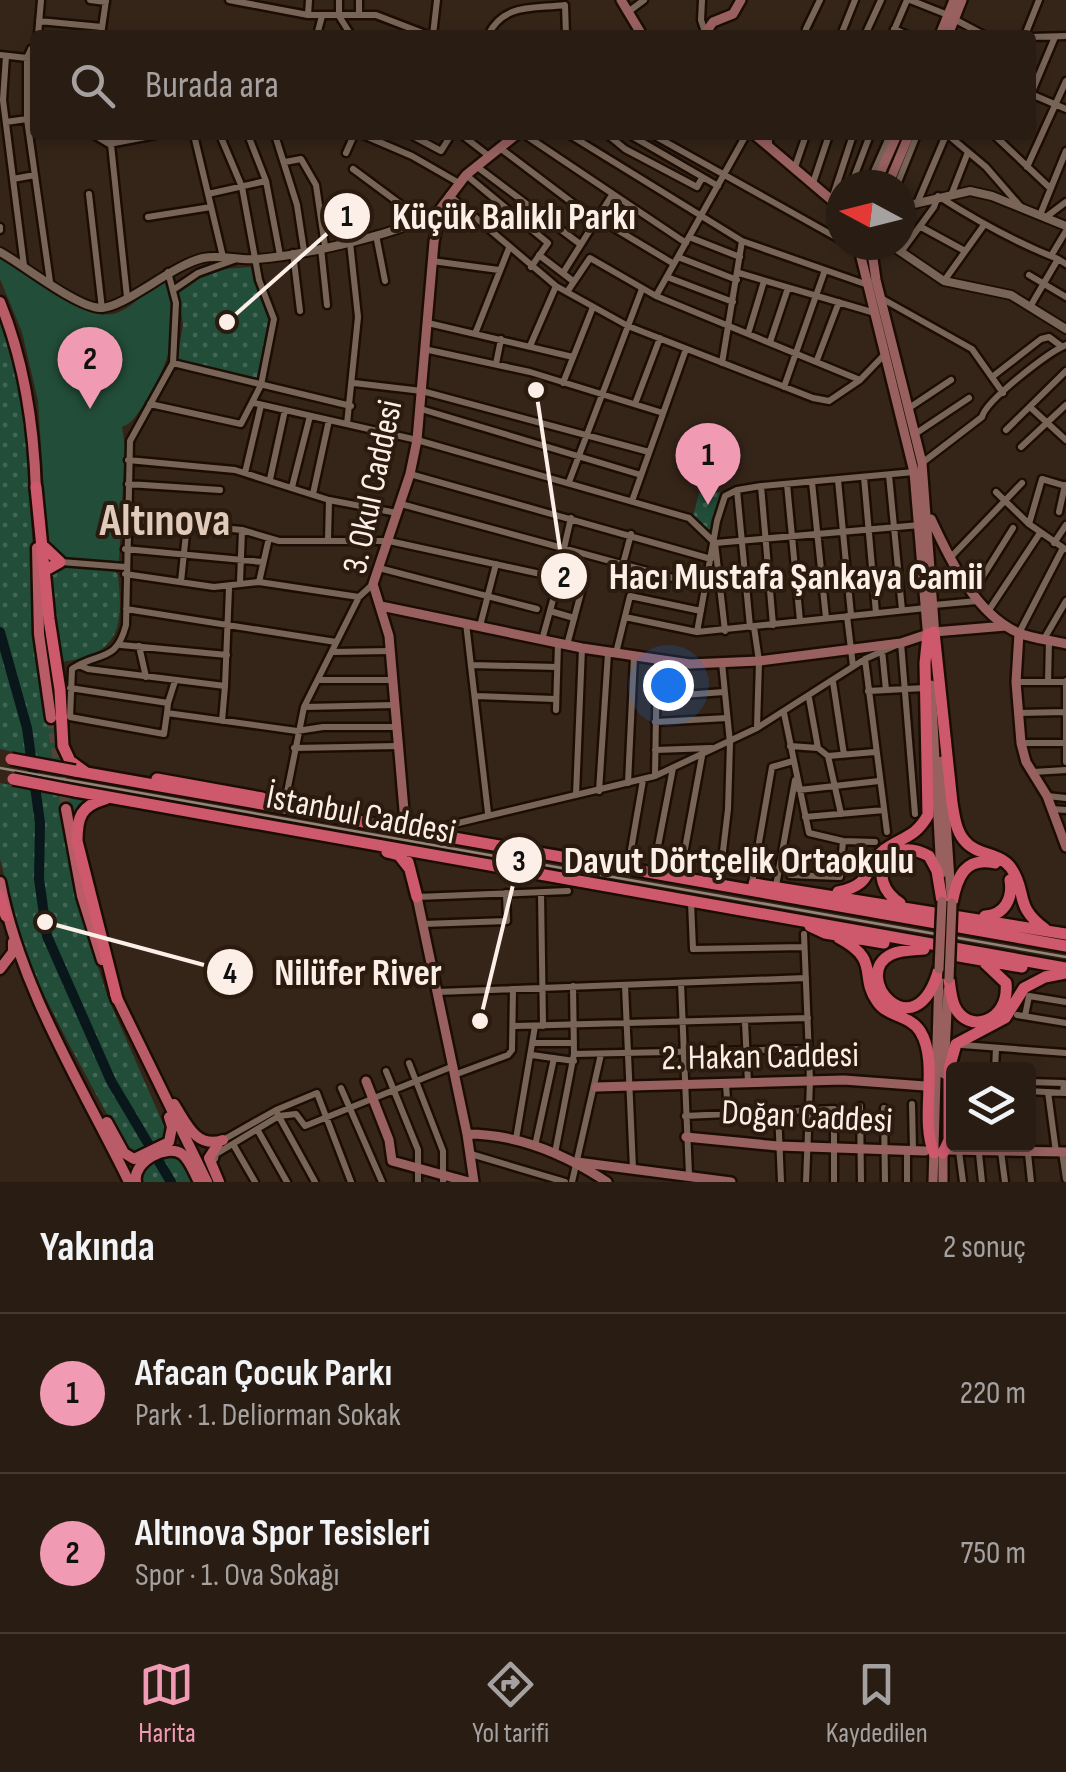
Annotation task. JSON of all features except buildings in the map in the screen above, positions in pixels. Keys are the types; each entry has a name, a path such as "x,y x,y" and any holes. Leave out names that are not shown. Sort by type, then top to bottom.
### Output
{"highway":[{"path":"36,487 63,746 70,761 82,772 127,773 403,826"},
{"path":"42,545 60,562 44,571"},
{"path":"823,893 858,886 868,878 879,854 914,834 928,815 926,688 931,633"},
{"path":"931,633 957,827 962,839 972,847 1007,863 1014,871 1028,916 1048,931"},
{"name":"İstanbul Caddesi","path":"6,758 1066,946"},
{"name":"İstanbul Caddesi","path":"6,778 1066,972"},
{"path":"116,998 77,841 79,814 92,803 112,798 132,808 395,854 410,869"},
{"path":"394,848 402,852 410,869 417,897"},
{"path":"913,908 892,898 883,884 884,863 894,852 906,848 929,856 947,902"},
{"path":"417,897 415,862 427,854"},
{"path":"947,902 966,866 981,860 1002,866 1011,886 1006,906 994,916 968,917"},
{"path":"720,885 752,884 823,893 1066,934"},
{"path":"0,896 6,916"},
{"path":"796,920 854,948 868,968 873,993 883,1008 920,1030 928,1049 928,1138 945,1150 950,1140 950,1069 956,1044 1005,1018 1024,988 1045,976 1066,972"},
{"path":"825,933 1066,972"},
{"path":"924,949 890,954 884,960 877,981 880,994 897,1006 909,1008 920,1004 930,994 939,969"},
{"path":"949,979 954,1004 965,1018 976,1021 997,1016 1008,997 1006,983 982,961"}],"main road":[{"path":"621,0 639,30"},
{"path":"708,30 713,22 733,14 741,0"},
{"path":"949,30 954,0"},
{"path":"943,30 962,0"},
{"name":"3. Okul Caddesi","path":"403,826 391,651 373,584 400,508 417,440 440,208 462,179 510,140"},
{"path":"769,140 826,194"},
{"path":"878,170 892,140"},
{"path":"894,170 906,140"},
{"path":"866,260 914,472 930,606 949,979 943,1182"},
{"path":"869,260 922,463 932,582 930,606"},
{"path":"0,302 30,412 40,634 51,718"},
{"path":"928,512 962,578 988,610 1019,634 1066,644"},
{"path":"381,606 634,657 722,664 900,643 931,633 1008,626"},
{"path":"1019,634 1016,682 1021,743 1066,847"},
{"path":"66,809 82,896 116,998 207,1182"},
{"path":"0,882 6,916 27,974 133,1182"},
{"path":"366,1081 389,1140 392,1160 443,1178 471,1182 467,1134 417,897"},
{"path":"0,970 13,952 13,936"},
{"path":"933,1182 945,1150 939,969 946,938"},
{"path":"0,970 16,968 27,974"},
{"path":"56,1034 75,1061 124,1154 138,1161 166,1148 172,1136 149,1066"},
{"path":"149,1066 212,1156 221,1182"},
{"name":"2. Hakan Caddesi","path":"596,1087 844,1080 925,1086"},
{"path":"467,1134 516,1139 577,1162 728,1182"},
{"name":"Doğan Caddesi","path":"686,1138 778,1146 945,1150"},
{"path":"198,1140 210,1144 228,1142"},
{"path":"212,1156 214,1148 228,1142"},
{"path":"166,1148 187,1159 199,1182"},
{"name":"Doğan Caddesi","path":"1036,1149 1061,1152"},
{"path":"133,1182 138,1161"},
{"path":"577,1162 606,1182"}],"street":[{"path":"38,30 41,0"},
{"path":"90,0 106,1 101,30"},
{"path":"229,0 263,3 308,15 376,15 416,30"},
{"path":"308,15 309,0"},
{"path":"340,0 339,16 349,30"},
{"path":"359,0 359,15"},
{"path":"431,30 436,0"},
{"path":"628,12 644,0"},
{"path":"702,0 704,30"},
{"path":"806,29 820,0"},
{"path":"843,30 856,0"},
{"path":"867,30 881,0"},
{"path":"894,30 910,0 927,3 965,30"},
{"path":"1030,30 1039,0"},
{"path":"491,30 498,17 507,13 565,5 566,30"},
{"path":"318,30 322,16"},
{"path":"39,20 95,30"},
{"path":"1036,36 1066,36"},
{"path":"1036,82 1055,37"},
{"path":"30,49 27,119 50,282"},
{"path":"24,266 2,90 3,56 27,58"},
{"path":"1027,167 1066,82"},
{"path":"1036,96 1066,109"},
{"path":"6,122 27,119"},
{"path":"109,140 127,297"},
{"path":"195,140 223,257"},
{"path":"222,140 242,187 260,280 274,319 245,473"},
{"path":"250,140 266,180 280,256"},
{"path":"277,140 286,162 304,251"},
{"path":"346,154 352,140"},
{"path":"375,140 462,179 548,243 531,267"},
{"path":"420,140 441,151 448,140"},
{"path":"468,140 489,156"},
{"path":"532,140 612,196 687,240 740,257"},
{"path":"578,140 742,242 869,286"},
{"path":"614,140 696,187 702,178"},
{"path":"638,140 718,186"},
{"path":"662,140 826,232"},
{"path":"656,296 743,140"},
{"path":"795,167 804,140"},
{"path":"813,183 827,140"},
{"path":"842,170 852,140"},
{"path":"857,170 868,140"},
{"path":"903,170 915,140"},
{"path":"918,201 945,140"},
{"path":"953,140 986,167 1020,207"},
{"path":"999,140 1050,188"},
{"path":"1007,147 1010,140"},
{"path":"500,148 597,218 676,261 764,280 876,313"},
{"path":"1043,216 1066,151"},
{"path":"952,193 968,152"},
{"path":"286,162 301,159 316,185 327,305"},
{"path":"476,166 580,244"},
{"path":"353,169 423,220"},
{"path":"13,179 35,175"},
{"path":"208,194 266,180"},
{"path":"918,201 970,191 1020,207 1066,228 1030,307"},
{"path":"89,194 102,309"},
{"path":"449,195 531,267 566,292 628,326 784,388 829,401 860,380 886,354"},
{"path":"563,273 612,196"},
{"path":"938,196 984,225 1066,264"},
{"path":"916,233 938,196"},
{"path":"1043,216 1066,202"},
{"path":"346,205 358,317 347,424"},
{"path":"148,217 211,207"},
{"path":"3,254 83,303 102,309 202,258 256,259 304,251 423,220 440,208"},
{"path":"944,281 984,225"},
{"path":"921,227 966,251"},
{"path":"376,234 384,281"},
{"path":"722,363 742,242"},
{"path":"475,334 509,248"},
{"path":"293,253 300,311"},
{"path":"539,255 574,281"},
{"path":"566,292 590,258 642,290 860,380"},
{"path":"173,290 198,273 237,259"},
{"path":"432,260 499,270"},
{"path":"913,260 944,281 1012,295 1066,329"},
{"path":"784,388 825,270"},
{"path":"168,272 176,334 174,363 135,429 128,460 126,610 120,644 103,658 72,669 70,717 164,734 176,681"},
{"path":"1029,276 1066,297"},
{"path":"667,277 733,302"},
{"path":"748,334 764,280"},
{"path":"530,346 556,286"},
{"path":"770,342 788,288"},
{"path":"569,482 642,290"},
{"path":"881,298 962,341 1002,392"},
{"path":"817,360 839,302"},
{"path":"563,382 593,307"},
{"path":"426,323 573,357"},
{"path":"698,632 725,496 762,486 914,472 982,417 984,408 1002,392 1063,346 1049,337 1041,339 992,377"},
{"path":"635,404 660,338"},
{"path":"496,364 501,339"},
{"path":"424,349 496,364 663,413"},
{"path":"632,501 686,349"},
{"path":"174,363 351,406"},
{"path":"1006,430 1066,372"},
{"path":"908,408 951,380"},
{"path":"354,383 422,391 649,452"},
{"path":"915,434 969,398"},
{"path":"150,404 241,424 257,404"},
{"path":"257,404 417,440 689,518 715,543 725,631"},
{"path":"1021,447 1066,405"},
{"path":"1030,406 1064,434"},
{"path":"421,409 641,475"},
{"path":"270,480 285,410"},
{"path":"292,487 310,416"},
{"path":"312,494 330,420"},
{"path":"128,460 245,473 329,500 400,508 706,587"},
{"path":"410,474 711,559"},
{"path":"889,475 902,610"},
{"path":"864,477 876,612"},
{"path":"1029,524 1042,479 1066,485 1059,512"},
{"path":"838,480 853,666"},
{"path":"812,482 826,618"},
{"path":"128,484 220,490"},
{"path":"787,484 800,621"},
{"path":"950,558 1022,484"},
{"path":"762,486 773,624"},
{"path":"736,490 759,661 757,728"},
{"path":"996,492 1029,524 1065,549 1019,634"},
{"path":"328,540 329,500"},
{"path":"564,548 571,518"},
{"path":"126,519 242,530 268,538 389,540 559,578"},
{"path":"181,582 186,524"},
{"path":"1054,543 1066,525"},
{"path":"715,543 920,526"},
{"path":"625,617 698,632 725,631 902,610 976,596 1013,528"},
{"path":"240,582 242,530"},
{"path":"988,610 1040,532"},
{"path":"623,564 631,534"},
{"path":"259,582 268,538"},
{"path":"125,548 263,562"},
{"path":"60,562 181,582 229,587 240,582 259,582 359,597"},
{"path":"480,626 496,564"},
{"path":"542,640 562,567"},
{"path":"378,568 538,608"},
{"path":"932,582 962,578"},
{"path":"285,802 304,707 359,597 373,584"},
{"path":"556,710 556,666 584,585"},
{"path":"222,721 229,587"},
{"path":"599,791 612,653 630,596 701,611"},
{"path":"1048,682 1046,640 1066,602"},
{"path":"126,610 336,642"},
{"path":"550,611 574,618"},
{"path":"466,622 488,814"},
{"path":"446,835 446,826 488,814 655,776 730,743 809,698 853,666 900,643 915,814"},
{"path":"120,644 226,655"},
{"path":"139,646 146,677"},
{"path":"576,795 582,648"},
{"path":"882,650 886,690"},
{"path":"332,652 391,651"},
{"path":"628,783 634,657"},
{"path":"865,659 887,832"},
{"path":"655,776 657,660"},
{"path":"720,885 730,743 722,664"},
{"path":"78,665 88,670 224,686"},
{"path":"472,665 556,666"},
{"path":"319,680 394,680"},
{"path":"833,681 844,755"},
{"path":"1016,682 1066,681 1066,762"},
{"path":"70,688 168,703"},
{"path":"868,691 926,688"},
{"path":"656,696 724,692"},
{"path":"476,696 555,699"},
{"path":"809,698 818,748"},
{"path":"304,707 396,705"},
{"path":"1017,713 1065,712"},
{"path":"167,713 297,732 323,727 398,727"},
{"path":"784,713 809,833 842,841 875,842"},
{"path":"655,722 726,718"},
{"path":"1021,743 1066,744"},
{"path":"294,748 400,746"},
{"path":"790,746 818,748 828,756 841,814"},
{"path":"654,750 717,748"},
{"path":"828,756 875,752"},
{"path":"680,880 702,754"},
{"path":"752,884 772,767 793,761"},
{"path":"653,874 673,768"},
{"path":"1034,772 1066,770"},
{"path":"776,887 796,776"},
{"path":"628,868 643,780"},
{"path":"799,790 879,780"},
{"path":"1047,796 1066,798"},
{"path":"1052,808 1066,810"},
{"path":"805,818 884,810"},
{"path":"790,875 840,877 842,841"},
{"path":"516,1139 543,988 540,892"},
{"path":"417,897 568,892"},
{"path":"422,924 507,921 506,893"},
{"path":"691,902 693,949 805,948"},
{"path":"804,934 810,1081 806,1182"},
{"path":"436,992 806,978"},
{"path":"681,983 688,1175"},
{"path":"626,984 632,1169"},
{"path":"554,1154 574,1057 573,986"},
{"path":"228,1142 257,1130 277,1113 296,1114 305,1126 415,1080 508,1055 514,1043 513,989"},
{"path":"1066,1002 1029,996 1021,1015 1066,1022"},
{"path":"515,1026 808,1018"},
{"path":"745,1022 748,1083"},
{"path":"533,1043 574,1044"},
{"path":"962,1045 1066,1053"},
{"path":"995,1062 996,1048"},
{"path":"532,1055 554,1058 809,1049"},
{"path":"470,1154 569,1182 596,1087 601,1054"},
{"path":"535,1146 554,1058"},
{"path":"409,1063 443,1151 443,1178"},
{"path":"386,1071 412,1133 420,1168 418,1182"},
{"path":"1036,1082 1064,1083 1065,1093 1036,1091"},
{"path":"726,1084 728,1114"},
{"path":"341,1088 382,1182"},
{"path":"1048,1092 1066,1179"},
{"path":"228,1142 317,1093 351,1182"},
{"path":"907,1182 912,1104"},
{"path":"860,1106 861,1182"},
{"path":"884,1108 885,1182"},
{"path":"685,1116 834,1110 834,1182"},
{"path":"778,1112 782,1182"},
{"path":"277,1113 316,1182"},
{"path":"257,1130 287,1182"},
{"path":"228,1142 255,1182"},
{"path":"945,1150 963,1182"},
{"path":"979,1152 982,1182"},
{"path":"1001,1152 1005,1182"},
{"path":"1027,1152 1031,1182"}],"green space":[{"path":"0,257 55,293 101,314 125,309 158,282 164,281 170,296 173,329 166,361 144,404 132,421 122,427 125,446 119,561 67,558 58,554 47,537 38,401 22,332 0,279"},
{"path":"251,267 271,320 261,381 177,360 183,325 179,293 211,270"},
{"path":"0,311 23,398 43,703 46,720 58,718 65,763 0,749"},
{"path":"725,492 710,534 693,517 699,493"},
{"path":"58,567 114,570 120,594 114,636 95,653 61,662 49,596 49,574"},
{"path":"0,783 89,799 74,819 70,808 61,809 62,824 108,998 165,1128 162,1144 140,1155 129,1155 33,973 0,859"},
{"path":"167,1154 180,1161 192,1182 139,1182 142,1166"}],"waterway":[{"path":"0,632 27,728 40,823 39,879 47,936 111,1081 171,1182"}],"tunnel":[{"path":"51,718 66,809"}],"tram line":[{"path":"0,768 1066,957"}],"place":[{"name":"Küçük Balıklı Parkı","path":"227,322"},
{"name":"Hacı Mustafa Şankaya Camii","path":"536,390"},
{"name":"Altınova Spor Tesisleri","path":"90,409"},
{"name":"Afacan Çocuk Parkı","path":"708,505"},
{"name":"Nilüfer River","path":"45,922"},
{"name":"Davut Dörtçelik Ortaokulu","path":"480,1021"}],"district":[{"name":"Altınova","path":"165,521"}]}
